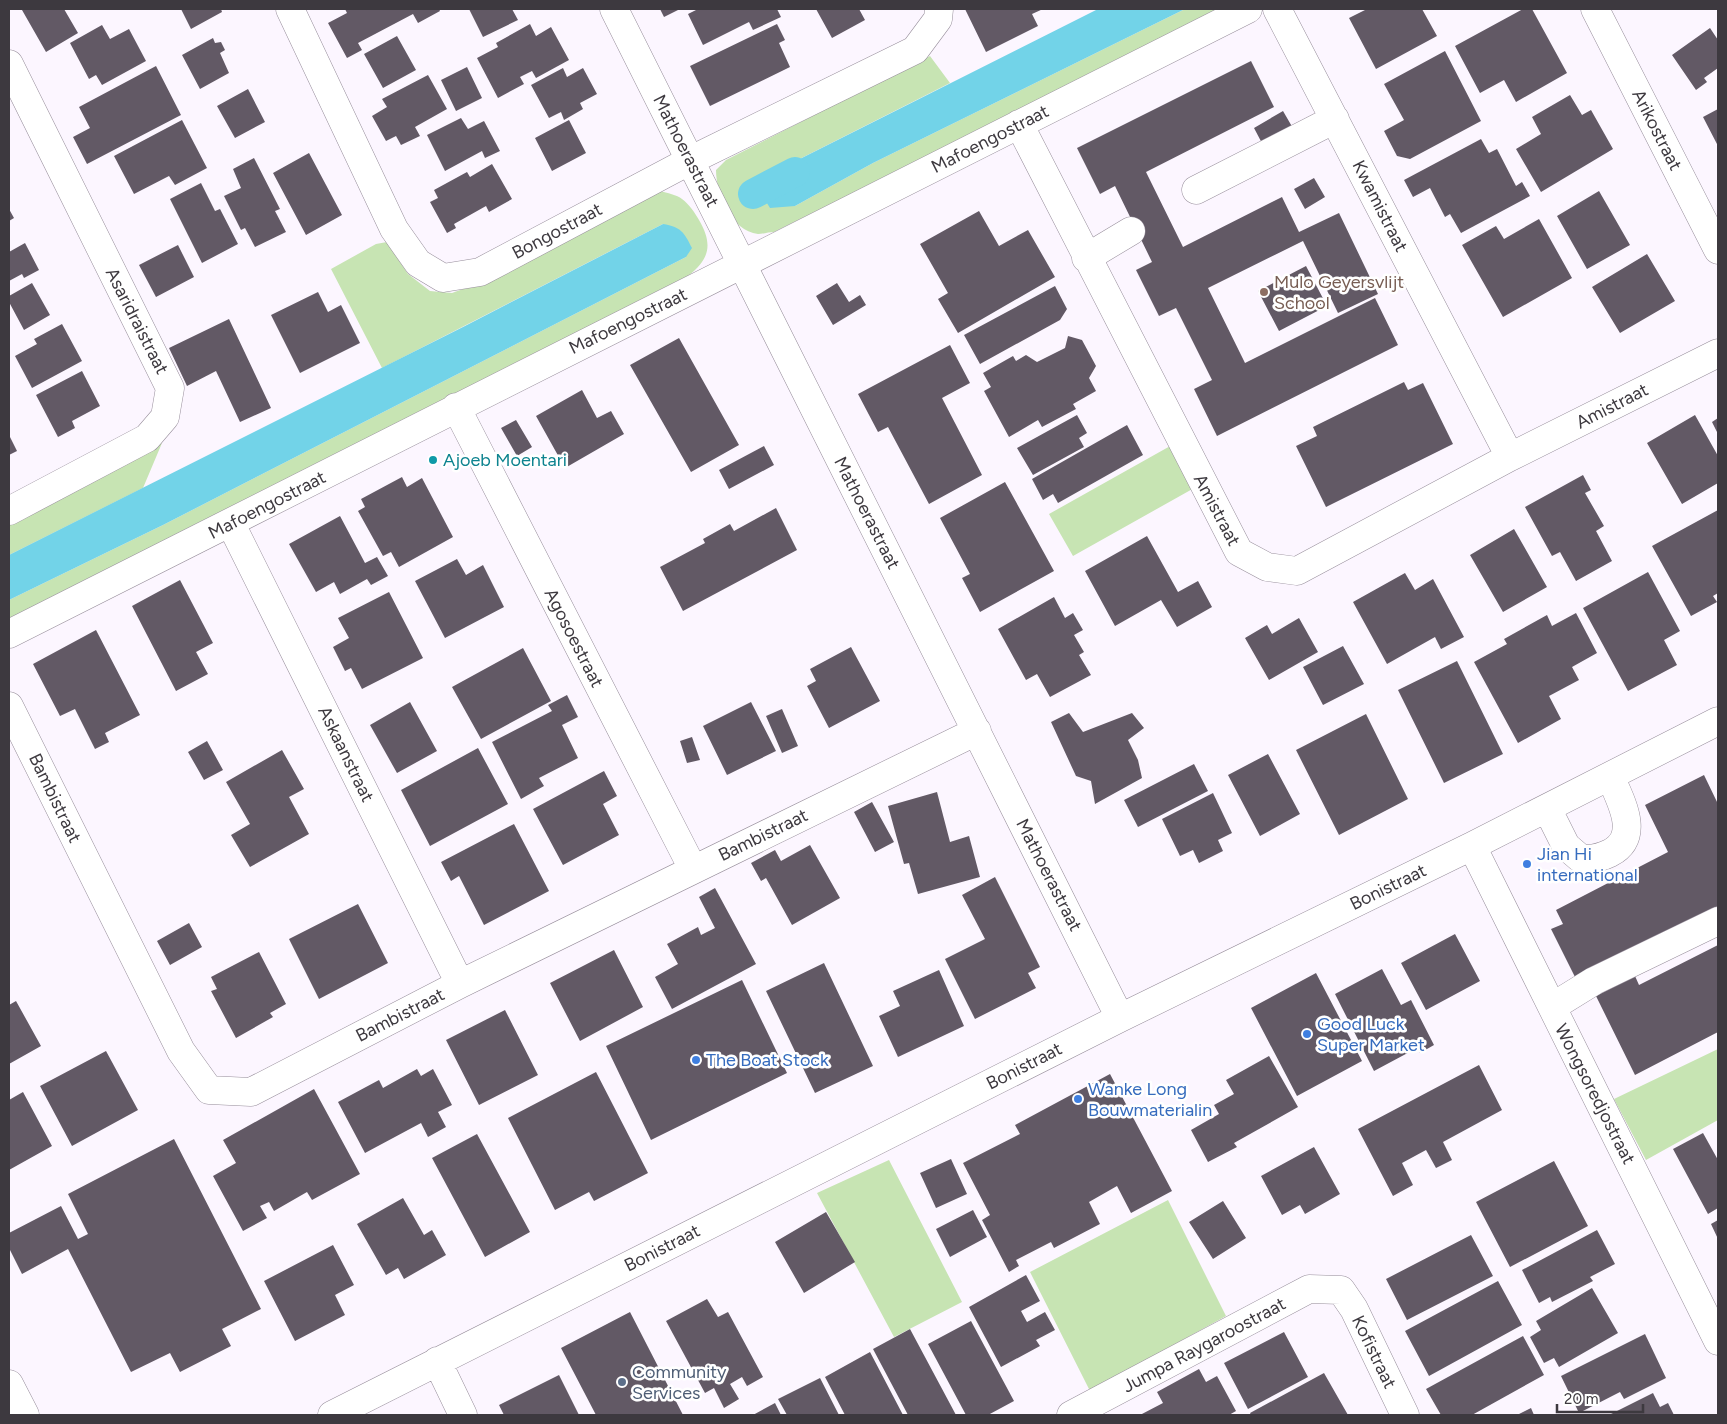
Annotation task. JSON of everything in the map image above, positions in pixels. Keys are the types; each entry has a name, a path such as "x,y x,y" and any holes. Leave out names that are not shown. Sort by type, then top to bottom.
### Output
{"street":[{"name":"Bongostraat","path":"290,9 394,229 418,263 443,278 480,272 691,160 915,50 939,14"},
{"name":"Mathoerastraat","path":"614,9 1120,1018"},
{"name":"Mafoengostraat","path":"9,634 231,524 456,407 743,265 1248,9"},
{"name":"Kwamistraat","path":"1277,9 1510,457"},
{"name":"Arikostraat","path":"1596,9 1718,250"},
{"name":"Asaridraistraat","path":"9,64 170,388 165,417 146,438 9,511"},
{"path":"1196,190 1335,119"},
{"name":"Amistraat","path":"1019,124 1086,258 1239,552 1268,567 1297,571 1510,457 1718,352"},
{"path":"1086,258 1131,231"},
{"name":"Agosoestraat","path":"456,407 693,869"},
{"name":"Askaanstraat","path":"231,524 460,984"},
{"name":"Bambistraat","path":"9,706 181,1052 209,1090 251,1092 460,984 977,731"},
{"name":"Bonistraat","path":"332,1415 1120,1018 1472,846 1718,721"},
{"path":"1547,808 1566,846 1580,858 1600,858 1613,852 1626,838 1628,827 1610,776"},
{"name":"Wongsoredjostraat","path":"1472,846 1718,1341"},
{"path":"1552,1007 1594,981 1718,921"},
{"name":"Jumpa Raygaroostraat","path":"1084,1412 1309,1289 1341,1290"},
{"name":"Kofistraat","path":"1341,1290 1354,1309 1405,1415"},
{"path":"437,1361 463,1415"},
{"path":"9,1384 25,1415"}],"green space":[{"path":"1185,9 1225,9 774,232 758,234 748,231 733,218 722,200 716,170 726,160 930,56 950,83 754,182 795,206 873,163"},
{"path":"660,191 677,196 687,203 699,220 706,236 707,251 705,257 688,276 9,620 9,600 163,525 686,257 663,224 382,368 331,269 376,244 387,242 408,274 430,291 452,293 498,276"},
{"path":"162,443 143,488 9,555 9,521"},
{"path":"1172,445 1196,487 1073,556 1049,514"},
{"path":"1718,1049 1718,1120 1646,1160 1614,1099"},
{"path":"889,1160 962,1302 894,1337 817,1193"},
{"path":"1168,1200 1226,1316 1090,1391 1030,1272"}],"water":[{"path":"1098,9 1185,9 873,163 795,206 770,208 754,182"},
{"path":"663,224 674,227 684,234 692,248 686,257 163,525 9,600 9,555 465,326"}],"building":[{"path":"64,9 78,33 46,52 22,10"},
{"path":"181,9 221,9 222,12 191,29"},
{"path":"345,9 439,9 440,11 418,23 413,14 358,43 362,50 347,58 328,23 347,13"},
{"path":"469,9 512,9 518,20 483,37"},
{"path":"660,9 680,9 664,17"},
{"path":"698,9 777,9 781,17 753,30 749,22 703,45 688,14"},
{"path":"816,9 859,9 865,20 832,38"},
{"path":"965,9 1043,9 1032,14 1038,26 986,52"},
{"path":"1367,9 1422,9 1437,36 1376,69 1349,18"},
{"path":"1523,9 1532,9 1567,73 1516,102 1504,80 1480,93 1455,46"},
{"path":"530,24 536,36 551,27 569,60 536,78 532,71 520,77 524,84 498,98 477,58 498,47 496,43"},
{"path":"777,24 785,40 779,43 790,67 710,106 690,66"},
{"path":"102,25 110,39 129,29 146,61 102,85 96,75 89,79 70,43"},
{"path":"1710,28 1718,40 1718,68 1704,78 1707,82 1696,90 1672,55"},
{"path":"397,36 416,70 383,88 364,54"},
{"path":"213,38 215,43 221,42 225,50 220,53 229,73 200,89 182,55"},
{"path":"1445,51 1481,121 1410,159 1397,156 1384,131 1404,120 1384,84"},
{"path":"1251,61 1274,107 1146,172 1183,247 1282,197 1299,232 1339,213 1378,294 1338,313 1303,241 1208,288 1245,363 1375,298 1398,345 1217,436 1194,389 1212,380 1176,308 1159,316 1136,270 1152,262 1115,186 1100,194 1077,148"},
{"path":"156,66 181,115 87,164 73,137 90,128 79,107"},
{"path":"467,67 482,98 456,111 441,80"},
{"path":"563,68 567,77 583,68 597,94 580,103 583,109 564,120 561,112 549,118 531,85"},
{"path":"428,75 447,109 415,127 420,136 401,145 396,136 386,141 372,116 387,107 382,99"},
{"path":"248,89 265,122 235,138 217,106"},
{"path":"1570,95 1582,115 1591,110 1613,149 1541,192 1516,149 1541,134 1532,117"},
{"path":"1718,109 1718,146 1703,117"},
{"path":"1283,111 1294,130 1264,147 1254,128"},
{"path":"461,118 468,129 484,121 500,151 485,158 482,151 445,171 427,135"},
{"path":"182,120 207,168 175,185 169,176 134,194 114,156"},
{"path":"569,120 586,153 552,171 535,138"},
{"path":"1481,139 1489,153 1497,149 1516,186 1522,182 1530,196 1461,233 1450,214 1445,217 1430,188 1413,197 1404,180"},
{"path":"309,153 342,215 306,235 273,173"},
{"path":"254,158 280,209 275,211 286,232 255,247 245,228 241,230 224,196 241,188 233,169"},
{"path":"492,164 512,199 489,212 486,206 454,224 456,228 447,233 430,202 438,198 434,190 467,172 470,177"},
{"path":"1314,178 1325,197 1305,209 1294,189"},
{"path":"201,183 215,211 220,209 238,244 202,263 170,199"},
{"path":"1599,191 1630,245 1587,269 1557,216"},
{"path":"9,209 14,218 9,221"},
{"path":"979,211 999,246 1028,230 1055,277 958,333 938,299 948,293 920,244"},
{"path":"1539,219 1572,278 1503,317 1462,245 1496,226 1504,239"},
{"path":"25,243 39,270 24,278 22,274 9,281 9,252"},
{"path":"178,245 194,277 156,297 139,265"},
{"path":"1647,254 1675,301 1620,333 1592,287"},
{"path":"1306,266 1327,306 1279,331 1258,291"},
{"path":"32,283 50,315 24,330 9,302 9,296"},
{"path":"837,283 849,302 860,295 866,305 833,325 816,296"},
{"path":"1055,286 1067,309 1060,320 980,364 964,335"},
{"path":"318,292 328,312 341,305 360,343 300,373 271,315"},
{"path":"229,319 271,408 240,422 216,371 187,386 169,348"},
{"path":"62,324 82,361 32,388 15,356 37,344 34,339"},
{"path":"1068,336 1082,340 1096,366 1089,378 1096,391 1073,404 1076,409 1042,427 1038,420 1009,437 984,391 991,387 983,373 1013,356 1016,361 1026,355 1037,362 1065,348"},
{"path":"679,338 739,445 691,472 630,365"},
{"path":"950,345 970,383 942,398 982,475 929,504 888,427 878,432 858,394"},
{"path":"82,371 100,406 72,421 75,428 58,437 36,395"},
{"path":"1404,382 1408,390 1423,383 1453,444 1326,507 1296,446 1317,436 1313,427"},
{"path":"582,390 597,418 611,411 624,434 565,468 536,416"},
{"path":"1077,415 1087,433 1079,438 1084,447 1033,475 1017,448"},
{"path":"1695,415 1718,456 1718,483 1682,504 1647,443"},
{"path":"1718,418 1718,434 1712,422"},
{"path":"516,420 532,447 517,456 501,428"},
{"path":"1127,425 1143,455 1058,503 1053,494 1043,500 1032,479"},
{"path":"9,435 17,451 9,455"},
{"path":"764,446 774,465 729,489 719,470"},
{"path":"1583,475 1591,490 1585,493 1604,526 1596,531 1612,561 1576,581 1560,552 1552,556 1525,507"},
{"path":"402,477 407,487 422,478 453,537 399,567 391,552 383,556 358,511 365,507 361,499"},
{"path":"1005,482 1054,571 980,612 962,578 970,574 940,518"},
{"path":"776,508 797,550 683,611 660,567 705,543 703,539 730,524 734,531"},
{"path":"1718,510 1718,593 1713,596 1717,602 1691,616 1652,546"},
{"path":"340,516 365,563 377,557 388,576 371,585 367,579 340,594 334,582 316,592 289,544"},
{"path":"1514,529 1547,587 1503,612 1470,555"},
{"path":"1147,536 1178,592 1198,581 1212,607 1177,627 1161,600 1115,626 1085,571"},
{"path":"457,559 466,575 483,565 504,607 445,638 415,581"},
{"path":"1648,572 1680,631 1664,640 1677,665 1628,691 1583,608"},
{"path":"1405,573 1415,590 1433,579 1464,637 1441,649 1435,637 1387,664 1353,602"},
{"path":"180,580 213,643 196,652 208,674 176,691 132,606"},
{"path":"389,592 423,658 362,689 351,668 345,671 333,647 349,638 338,618"},
{"path":"1054,597 1065,618 1073,613 1083,630 1074,635 1084,652 1079,655 1091,675 1050,697 1037,674 1026,680 998,629"},
{"path":"1576,613 1597,653 1572,667 1579,680 1549,696 1561,719 1518,743 1474,662 1507,644 1504,639 1547,615 1552,626"},
{"path":"1299,618 1318,652 1269,680 1245,638 1267,625 1272,634"},
{"path":"96,630 140,715 105,733 109,742 95,749 75,709 60,716 33,664"},
{"path":"1343,646 1364,684 1323,705 1303,667"},
{"path":"851,647 880,701 829,728 807,686 816,681 810,669"},
{"path":"523,648 551,701 481,739 452,687"},
{"path":"1457,661 1503,754 1444,783 1398,690"},
{"path":"567,695 578,717 562,725 578,758 539,778 544,786 521,799 492,742 552,711 548,705"},
{"path":"410,702 437,751 397,773 370,725"},
{"path":"751,702 776,751 727,775 703,726"},
{"path":"782,709 798,746 782,753 766,716"},
{"path":"1069,713 1083,732 1132,713 1144,728 1128,740 1138,760 1142,778 1095,804 1091,781 1076,776 1051,722"},
{"path":"1366,714 1408,799 1339,835 1296,750"},
{"path":"692,737 700,760 687,763 680,741"},
{"path":"207,741 223,770 204,780 188,752"},
{"path":"478,748 508,804 430,846 401,790"},
{"path":"282,750 304,789 289,797 309,834 250,867 231,835 250,824 226,782"},
{"path":"1268,754 1300,814 1260,836 1228,775"},
{"path":"1194,764 1208,791 1138,827 1124,800"},
{"path":"604,771 617,796 603,804 619,835 563,865 533,809"},
{"path":"1704,775 1718,804 1718,906 1576,979 1551,929 1563,924 1556,910 1668,852 1645,805"},
{"path":"937,792 950,842 969,836 980,877 918,894 909,863 904,864 888,806"},
{"path":"1213,793 1232,833 1218,840 1223,851 1199,863 1193,850 1180,856 1162,819"},
{"path":"872,802 894,842 875,852 854,812"},
{"path":"514,824 549,891 484,925 459,876 451,881 441,862"},
{"path":"810,845 840,898 792,925 766,878 761,881 751,863 775,850 781,861"},
{"path":"995,877 1040,967 1028,973 1036,988 975,1019 945,959 985,939 962,895"},
{"path":"715,888 756,964 672,1009 655,977 678,964 667,944 698,927 701,935 715,928 699,897"},
{"path":"358,904 388,963 319,999 289,939"},
{"path":"189,923 202,947 170,965 157,941"},
{"path":"1455,934 1480,981 1426,1010 1401,963"},
{"path":"1718,945 1718,1032 1635,1075 1596,996 1635,976 1639,985"},
{"path":"614,950 643,1007 580,1041 550,983"},
{"path":"259,952 286,1004 270,1013 273,1017 236,1038 211,991 217,989 211,977"},
{"path":"824,963 873,1066 815,1093 766,991"},
{"path":"1382,969 1401,1005 1411,1000 1434,1045 1420,1053 1417,1048 1374,1071 1335,994"},
{"path":"939,970 964,1026 898,1057 879,1016 900,1006 893,991"},
{"name":"Good Luck Super Market","path":"1316,973 1362,1061 1297,1096 1251,1008"},
{"name":"The Boat Stock","path":"742,980 787,1073 651,1140 606,1046"},
{"path":"16,1001 41,1046 9,1064 9,1005"},
{"path":"505,1010 538,1075 479,1105 446,1040"},
{"path":"106,1051 138,1110 72,1146 40,1086"},
{"path":"1269,1056 1298,1107 1234,1143 1237,1147 1208,1162 1191,1130 1219,1114 1214,1105 1234,1094 1226,1080"},
{"path":"1479,1065 1502,1110 1443,1142 1452,1160 1436,1168 1426,1150 1402,1163 1413,1185 1393,1196 1358,1129"},
{"path":"417,1069 421,1076 433,1069 452,1105 438,1112 446,1127 428,1137 421,1123 365,1153 338,1102 379,1080 383,1088"},
{"path":"596,1072 648,1173 594,1201 589,1192 555,1210 508,1118"},
{"path":"1110,1074 1172,1191 1131,1213 1117,1186 1089,1202 1100,1224 1054,1248 1051,1242 1016,1260 1019,1266 1009,1272 982,1220 990,1215 963,1163 1020,1134 1015,1125"},
{"path":"314,1089 360,1174 312,1200 307,1192 274,1211 269,1202 260,1206 267,1218 243,1231 213,1176 236,1163 223,1140"},
{"path":"23,1092 52,1146 9,1170 9,1100"},
{"path":"1703,1133 1718,1160 1718,1208 1708,1214 1673,1149"},
{"path":"477,1134 530,1232 485,1257 432,1158"},
{"path":"174,1139 261,1309 222,1329 231,1346 180,1372 170,1353 131,1372 68,1249 22,1274 9,1248 9,1233 61,1206 78,1239 88,1234 68,1194"},
{"path":"1314,1147 1340,1194 1305,1214 1300,1205 1282,1215 1261,1176"},
{"path":"951,1159 967,1194 936,1208 920,1173"},
{"path":"1554,1161 1588,1226 1510,1267 1476,1202"},
{"path":"403,1198 424,1235 432,1230 446,1255 404,1279 398,1268 386,1275 357,1224"},
{"path":"1223,1201 1246,1238 1213,1259 1189,1222"},
{"path":"973,1210 987,1237 950,1257 936,1229"},
{"path":"826,1212 855,1262 804,1293 775,1242"},
{"path":"1718,1220 1718,1239 1711,1224"},
{"path":"1597,1230 1615,1264 1590,1277 1593,1281 1552,1302 1550,1297 1539,1303 1522,1270"},
{"path":"1471,1235 1493,1276 1407,1320 1386,1279"},
{"path":"333,1245 354,1285 335,1295 345,1315 295,1341 264,1281"},
{"path":"1026,1275 1040,1301 1021,1311 1027,1322 1045,1312 1055,1330 1036,1340 1040,1346 1001,1367 969,1307"},
{"path":"1498,1281 1522,1325 1429,1376 1405,1331"},
{"path":"1592,1288 1618,1333 1559,1367 1554,1358 1544,1363 1530,1337 1541,1330 1536,1321"},
{"path":"707,1299 718,1317 728,1312 763,1377 747,1386 742,1377 730,1384 739,1399 724,1408 714,1388 705,1393 666,1321"},
{"name":"Community Services","path":"630,1312 683,1415 596,1415 561,1348"},
{"path":"971,1321 1014,1401 988,1415 966,1415 928,1344"},
{"path":"910,1329 956,1415 908,1415 873,1349"},
{"path":"1284,1332 1308,1377 1248,1409 1224,1363"},
{"path":"1645,1334 1666,1378 1624,1399 1620,1392 1579,1413 1561,1376"},
{"path":"1523,1336 1544,1375 1472,1415 1441,1415 1426,1389"},
{"path":"870,1352 903,1415 845,1415 825,1377"},
{"path":"1199,1369 1206,1382 1217,1376 1236,1411 1229,1415 1140,1415 1163,1403 1157,1392"},
{"path":"1324,1373 1348,1415 1251,1415 1250,1413"},
{"path":"559,1375 579,1415 504,1415 499,1405"},
{"path":"820,1378 839,1415 787,1415 778,1399"},
{"path":"1653,1393 1660,1407 1668,1403 1674,1415 1609,1415"},
{"path":"775,1403 781,1415 753,1415"},
{"path":"1531,1408 1534,1415 1517,1415"}],"waterway":[{"path":"753,194 795,172"}],"place":[{"name":"Mulo Geyersvlijt School","path":"1264,292"},
{"name":"Ajoeb Moentari","path":"433,460"},
{"name":"Jian Hi international","path":"1527,864"},
{"name":"Good Luck Super Market","path":"1307,1034"},
{"name":"The Boat Stock","path":"696,1060"},
{"name":"Wanke Long Bouwmaterialin","path":"1078,1099"},
{"name":"Community Services","path":"622,1382"}]}
